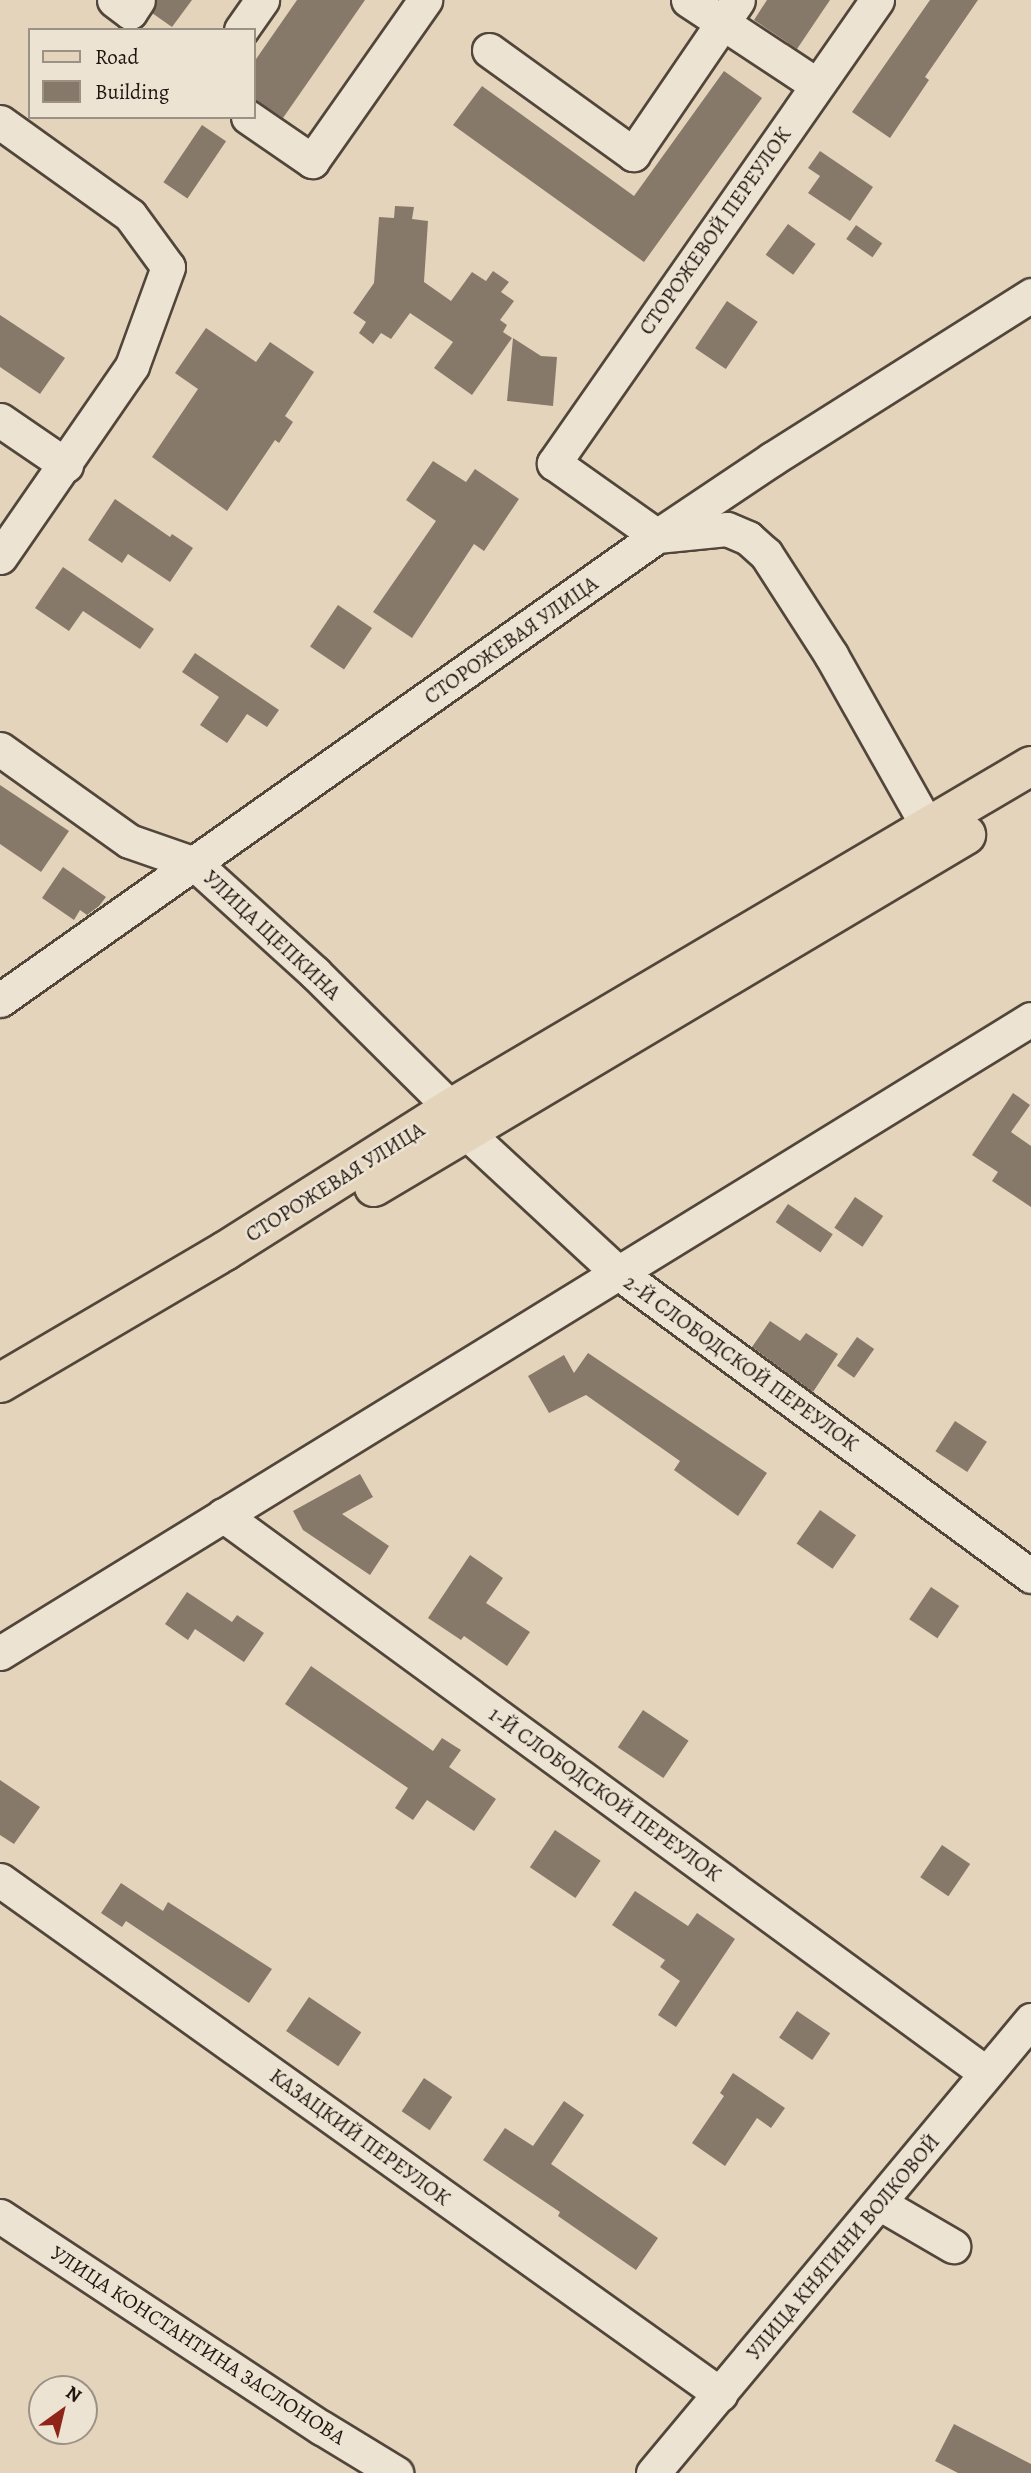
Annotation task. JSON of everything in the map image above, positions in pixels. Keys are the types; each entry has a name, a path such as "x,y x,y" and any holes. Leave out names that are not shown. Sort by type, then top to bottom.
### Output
{"main road":[{"name":"СТОРОЖЕВАЯ УЛИЦА","path":"0,1411 928,827 1031,766"},
{"name":"СТОРОЖЕВАЯ УЛИЦА","path":"0,1384 225,1251 1031,797"}],"street":[{"path":"114,0 130,12 138,0"},
{"path":"242,28 262,0"},
{"path":"251,119 312,161 425,0"},
{"path":"688,0 730,12 817,85"},
{"name":"СТОРОЖЕВОЙ ПЕРЕУЛОК","path":"657,536 554,463 877,0"},
{"path":"489,50 633,154 730,12"},
{"path":"0,122 130,215 168,267 132,366 0,557"},
{"name":"СТОРОЖЕВАЯ УЛИЦА","path":"0,1000 657,536 772,459 1031,295"},
{"path":"0,419 66,465"},
{"path":"657,536 727,529 748,538 766,554 831,655 928,827"},
{"name":"УЛИЦА ЩЕПКИНА","path":"0,748 129,841 195,864 315,973 459,1121"},
{"path":"0,1653 616,1271 1023,1035"},
{"name":"2-Й СЛОБОДСКОЙ ПЕРЕУЛОК","path":"459,1121 616,1271 1031,1576"},
{"name":"1-Й СЛОБОДСКОЙ ПЕРЕУЛОК","path":"223,1515 1008,2062"},
{"name":"КАЗАЦКИЙ ПЕРЕУЛОК","path":"0,1880 720,2394"},
{"name":"УЛИЦА КНЯГИНИ ВОЛКОВОЙ","path":"653,2473 879,2203 1008,2062 1031,2020"},
{"path":"879,2203 953,2246"},
{"name":"УЛИЦА КОНСТАНТИНА ЗАСЛОНОВА","path":"0,2216 322,2428 396,2473"}],"building":[{"path":"157,0 192,0 172,27 152,13"},
{"path":"297,0 365,0 283,118 256,100 256,59"},
{"path":"767,0 830,0 797,49 754,20"},
{"path":"930,0 978,0 925,77 929,80 890,138 852,112"},
{"path":"724,71 762,98 644,262 453,125 482,86 634,196"},
{"path":"202,125 226,141 187,198 163,182"},
{"path":"820,151 873,187 850,221 808,193 820,176 808,168"},
{"path":"395,206 414,207 412,219 428,221 424,282 451,301 472,272 486,281 493,271 509,282 501,292 514,301 500,320 507,325 503,332 512,338 472,395 434,368 453,342 410,313 391,339 381,333 373,344 359,333 366,322 353,313 374,283 379,217 394,218"},
{"path":"788,224 816,244 793,275 766,255"},
{"path":"856,225 882,243 872,257 846,239"},
{"path":"727,301 758,322 726,369 695,348"},
{"path":"0,315 65,358 40,394 0,367"},
{"path":"206,328 256,362 270,342 314,372 285,416 293,422 279,443 275,440 227,511 152,457 198,389 175,373"},
{"path":"513,338 541,356 557,357 553,406 507,401"},
{"path":"433,461 466,482 475,469 519,499 484,551 474,544 412,638 373,612 436,521 406,500"},
{"path":"115,499 170,537 172,534 193,548 170,582 128,554 122,563 88,540"},
{"path":"63,567 154,629 140,649 83,611 69,631 35,608"},
{"path":"338,605 372,628 344,669 310,646"},
{"path":"195,653 279,710 267,727 247,714 227,743 200,725 219,697 182,672"},
{"path":"0,785 69,831 41,872 0,844"},
{"path":"63,867 106,897 87,915 80,910 74,920 42,898"},
{"path":"1013,1093 1030,1105 1011,1132 1031,1146 1031,1207 992,1181 998,1172 972,1155"},
{"path":"855,1197 883,1216 862,1247 834,1228"},
{"path":"788,1204 833,1234 820,1252 776,1222"},
{"path":"770,1321 800,1341 806,1333 838,1354 813,1392 752,1347"},
{"path":"857,1337 874,1349 854,1378 837,1366"},
{"path":"588,1353 767,1473 738,1516 674,1470 680,1461 586,1395 549,1413 528,1376 564,1355 574,1373"},
{"path":"955,1421 987,1442 967,1472 935,1451"},
{"path":"360,1474 373,1497 342,1514 389,1546 370,1575 303,1530 293,1511"},
{"path":"820,1510 856,1535 833,1569 796,1544"},
{"path":"470,1555 503,1578 486,1603 530,1632 507,1666 464,1636 461,1640 428,1618"},
{"path":"931,1587 959,1606 937,1638 909,1619"},
{"path":"187,1592 232,1622 237,1615 264,1633 244,1662 195,1629 188,1640 165,1624"},
{"path":"311,1666 433,1751 442,1738 461,1750 449,1767 496,1799 474,1831 427,1800 413,1820 395,1808 408,1788 285,1704"},
{"path":"643,1710 689,1741 663,1778 618,1747"},
{"path":"0,1780 40,1807 14,1844 0,1835"},
{"path":"555,1830 601,1861 575,1898 530,1867"},
{"path":"942,1845 970,1864 948,1896 920,1877"},
{"path":"121,1883 163,1911 168,1902 272,1969 249,2003 126,1921 122,1927 101,1913"},
{"path":"635,1891 688,1926 697,1913 735,1939 676,2027 658,2015 680,1981 660,1967 665,1960 612,1925"},
{"path":"309,1997 361,2032 338,2066 286,2031"},
{"path":"797,2011 830,2033 812,2060 779,2038"},
{"path":"733,2073 785,2108 771,2128 757,2118 725,2166 692,2143 724,2096 720,2093"},
{"path":"424,2078 452,2097 430,2130 402,2111"},
{"path":"564,2101 584,2115 551,2164 658,2238 636,2270 558,2216 560,2212 483,2160 505,2128 533,2146"},
{"path":"954,2424 1031,2464 1031,2473 958,2473 935,2461"}]}
